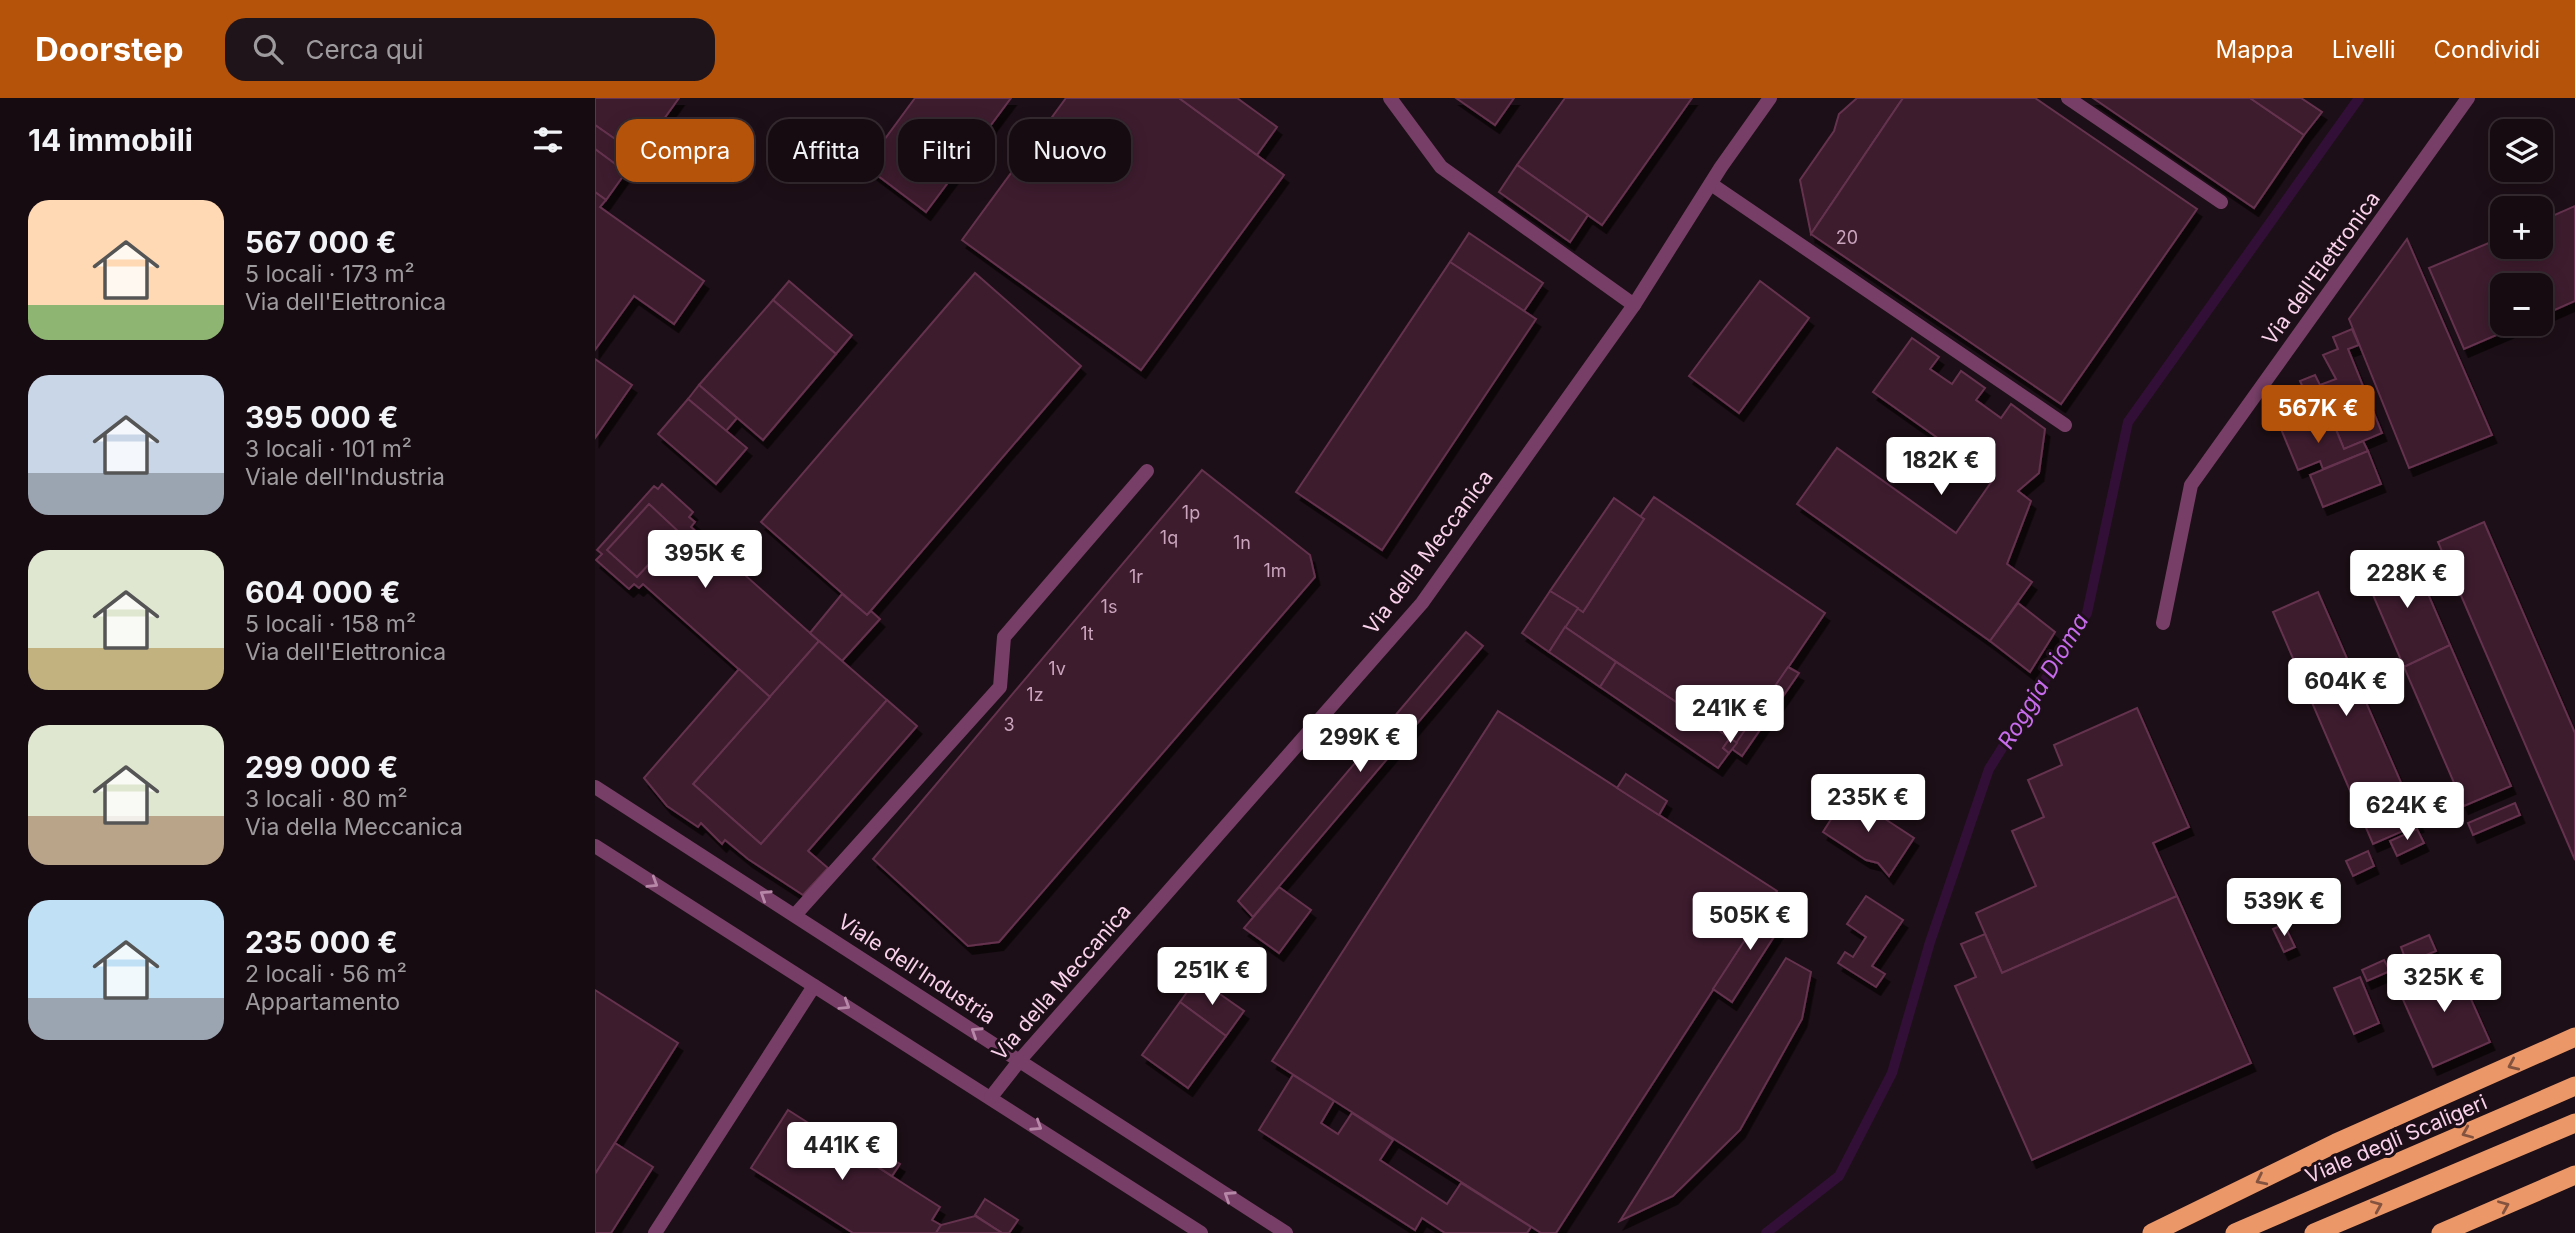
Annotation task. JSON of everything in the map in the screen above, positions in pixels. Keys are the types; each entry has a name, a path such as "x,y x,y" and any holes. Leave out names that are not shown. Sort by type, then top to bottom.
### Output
{"highway":[{"path":"2152,1233 2336,1143 2575,1037"},
{"name":"Viale degli Scaligeri","path":"2235,1233 2575,1086"},
{"path":"2314,1233 2575,1123"},
{"path":"2441,1233 2575,1175"}],"street":[{"path":"1390,98 1441,167 1634,305"},
{"name":"Via della Meccanica","path":"991,1097 1020,1060 1422,603 1634,305 1770,98"},
{"path":"2068,98 2221,202"},
{"name":"Via dell'Elettronica","path":"2163,623 2192,485 2468,98"},
{"path":"1711,184 2065,425"},
{"path":"795,915 1000,687 1004,637 1147,471"},
{"name":"Viale dell'Industria","path":"595,787 1286,1233"},
{"path":"595,846 1201,1233"},
{"path":"655,1233 814,985"}],"building":[{"path":"595,98 679,98 664,119 616,119 616,140 595,125"},
{"path":"915,98 1011,98 995,119 900,119"},
{"path":"1066,98 1179,98 1284,175 1141,370 962,240 1009,176 1009,182 1131,182 1131,119 1051,119"},
{"path":"1179,98 1237,98 1277,127 1257,155"},
{"path":"1456,98 1514,98 1495,125"},
{"path":"1565,98 1692,98 1602,225 1517,165"},
{"path":"1857,98 1903,98 1811,234 1800,180 1834,131 1839,114"},
{"path":"1903,98 2035,98 2197,209 2061,404 1811,234"},
{"path":"2093,98 2250,98 2304,135 2254,208"},
{"path":"2250,98 2301,98 2322,112 2304,135"},
{"path":"898,121 898,182 948,182 926,212 884,180 884,140"},
{"path":"595,125 616,140 616,165 595,149"},
{"path":"595,149 616,165 616,182 619,182 606,200 595,192"},
{"path":"1517,165 1588,215 1570,242 1499,192"},
{"path":"595,192 606,200 600,207 704,281 674,324 634,296 595,350"},
{"path":"2575,206 2575,301 2553,311 2553,273 2490,273 2490,336 2494,336 2464,349 2429,268 2490,242 2490,259 2553,259 2553,216"},
{"path":"1469,233 1543,283 1524,311 1450,262"},
{"path":"2407,239 2492,435 2409,468 2349,319"},
{"path":"1450,262 1536,319 1382,550 1296,492"},
{"path":"975,273 1081,366 867,615 761,522"},
{"path":"789,281 852,335 836,354 773,300"},
{"path":"1760,281 1809,318 1739,413 1689,376"},
{"path":"773,300 836,354 763,440 699,385"},
{"path":"2352,329 2359,345 2348,349 2382,433 2344,449 2322,394 2308,399 2300,381 2315,375 2320,385 2336,379 2323,355 2338,349 2333,337"},
{"path":"1912,338 1939,357 1930,369 1952,384 1961,371 1985,388 1976,400 2001,418 2011,404 2045,429 2039,473 2018,491 2031,501 2007,564 2032,582 1990,641 1797,504 1837,448 1956,533 1994,478 1873,392"},
{"path":"595,359 632,385 595,438"},
{"path":"699,385 737,418 726,431 688,399"},
{"path":"688,399 747,448 716,484 658,434"},
{"path":"2306,419 2310,429 2332,420 2344,449 2363,441 2368,451 2323,469 2320,461 2298,470 2281,429"},
{"path":"2368,451 2381,484 2323,507 2310,475"},
{"path":"1202,470 1310,555 1315,577 999,942 968,946 873,859"},
{"path":"662,484 693,512 689,517 695,522 691,527 819,641 770,697 643,584 639,588 634,584 629,589 596,560 602,554 597,550 654,486 658,489"},
{"path":"1654,497 1825,613 1737,743 1565,627 1578,608 1583,612 1644,519 1640,517"},
{"path":"1614,498 1644,519 1583,612 1550,591"},
{"path":"649,504 679,532 637,577 607,550"},
{"path":"2484,522 2575,733 2575,860 2438,542"},
{"path":"2411,554 2450,645 2404,667 2364,574"},
{"path":"1550,591 1578,608 1549,652 1522,633"},
{"path":"2318,592 2419,824 2373,844 2273,612"},
{"path":"842,594 867,615 871,611 880,619 842,661 810,633"},
{"path":"2018,603 2055,632 2030,672 1990,641"},
{"path":"1565,627 1616,662 1600,687 1549,652"},
{"path":"1466,632 1483,646 1253,917 1238,901"},
{"path":"819,641 887,700 761,844 693,784"},
{"path":"2450,645 2511,786 2464,806 2404,667"},
{"path":"1616,662 1730,738 1723,748 1729,753 1718,768 1600,687"},
{"path":"1788,667 1799,673 1742,756 1732,749"},
{"path":"739,669 770,697 693,784 761,844 887,700 917,726 808,851 828,868 803,895 748,859 725,840 722,844 701,823 698,827 667,806 644,778"},
{"path":"2137,708 2189,827 2153,843 2177,896 2002,973 1976,913 2036,886 2012,831 2044,817 2028,780 2062,765 2054,745"},
{"path":"1498,711 1777,891 1556,1233 1541,1233 1272,1061"},
{"path":"1730,738 1737,743 1729,753 1723,748"},
{"path":"1626,774 1667,801 1659,815 1617,788"},
{"path":"1847,794 1914,838 1889,876 1878,863 1866,860 1823,832"},
{"path":"2515,803 2520,815 2473,835 2468,823"},
{"path":"2417,829 2424,843 2397,856 2390,841"},
{"path":"2368,851 2374,866 2353,876 2346,861"},
{"path":"1279,887 1311,910 1279,953 1244,928"},
{"path":"1866,896 1903,920 1872,966 1885,974 1876,987 1838,963 1845,952 1853,957 1866,937 1847,924"},
{"path":"2177,896 2251,1063 2032,1160 1955,986 1976,977 1961,944 1985,934 2002,973"},
{"path":"1769,903 1788,915 1732,1002 1713,989"},
{"path":"2284,924 2295,947 2284,952 2273,929"},
{"path":"2429,935 2436,951 2407,963 2401,947"},
{"path":"2439,956 2444,966 2411,980 2406,970"},
{"path":"1786,958 1811,972 1802,1019 1740,1130 1673,1196 1620,1221"},
{"path":"2384,960 2390,971 2367,981 2362,970"},
{"path":"2454,961 2490,1042 2433,1067 2397,986"},
{"path":"2360,977 2379,1023 2354,1034 2334,988"},
{"path":"1197,978 1244,1011 1226,1036 1180,1002"},
{"path":"595,990 678,1043 595,1174"},
{"path":"1180,1002 1226,1036 1188,1088 1142,1055"},
{"path":"1293,1075 1334,1101 1321,1123 1338,1134 1352,1113 1393,1140 1380,1160 1447,1204 1461,1183 1531,1227 1527,1233 1445,1233 1422,1218 1415,1230 1259,1130"},
{"path":"788,1110 940,1207 932,1220 941,1225 936,1233 853,1233 751,1168"},
{"path":"863,1140 900,1164 892,1176 855,1152"},
{"path":"615,1143 653,1167 611,1233 595,1233 595,1174"},
{"path":"985,1199 1018,1220 1009,1233 1002,1233 975,1215"},
{"path":"975,1216 1002,1233 936,1233 941,1225"}],"waterway":[{"name":"Roggia Dioma","path":"1766,1233 1839,1176 1892,1073 1930,942 1989,769 2087,613 2128,422 2359,98"}]}
